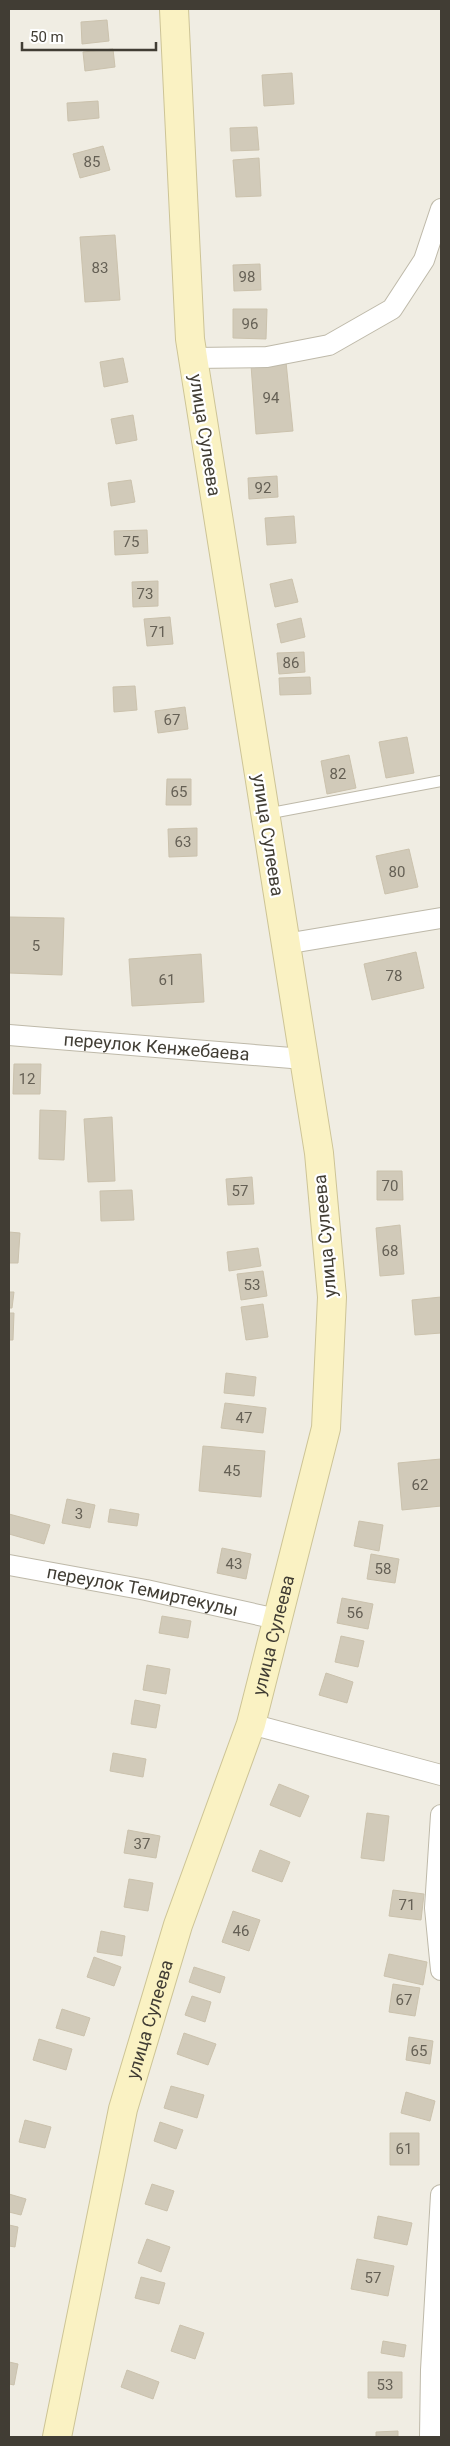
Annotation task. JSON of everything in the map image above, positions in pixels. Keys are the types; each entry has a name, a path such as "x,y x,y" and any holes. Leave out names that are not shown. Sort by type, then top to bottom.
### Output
{"main road":[{"name":"улица Сулеева","path":"57,2437 123,2109 178,1925 251,1724 326,1428 332,1297 319,1153 190,340 174,9"}],"street":[{"path":"193,358 267,357 329,345 392,309 424,260 441,208"},
{"path":"285,944 441,918"},
{"name":"переулок Кенжебаева","path":"9,1035 304,1059"},
{"name":"переулок Темиртекулы","path":"9,1565 146,1590 277,1619"},
{"path":"251,1724 441,1775"},
{"path":"441,1815 436,1908 441,1970"},
{"path":"430,2437 431,2370 441,2195"}],"lane":[{"path":"265,815 441,780"}],"building":[{"path":"107,20 109,41 82,44 81,22"},
{"path":"113,49 115,67 85,71 83,52"},
{"path":"292,73 294,104 264,106 262,75"},
{"path":"98,101 99,118 68,121 67,103"},
{"path":"257,127 259,150 231,151 230,128"},
{"path":"103,146 110,170 80,178 73,154"},
{"path":"259,158 261,196 236,197 233,160"},
{"path":"115,235 120,300 85,302 80,237"},
{"path":"260,264 261,290 234,291 233,265"},
{"path":"233,309 267,309 266,339 233,338"},
{"path":"123,358 128,382 104,387 100,362"},
{"path":"286,362 293,431 256,434 251,365"},
{"path":"133,415 137,440 116,444 111,419"},
{"path":"277,476 278,497 249,499 248,478"},
{"path":"131,480 135,502 111,506 108,483"},
{"path":"294,516 296,543 267,545 265,518"},
{"path":"147,530 148,553 115,555 114,531"},
{"path":"292,579 298,602 275,607 270,584"},
{"path":"158,581 158,606 133,607 132,582"},
{"path":"170,617 173,644 147,646 144,619"},
{"path":"301,618 305,637 281,643 277,624"},
{"path":"304,652 305,672 279,674 277,653"},
{"path":"310,677 311,694 280,695 279,678"},
{"path":"135,686 137,710 114,712 113,687"},
{"path":"185,707 188,729 158,733 155,711"},
{"path":"407,737 414,773 386,778 379,742"},
{"path":"349,755 356,788 327,794 321,761"},
{"path":"167,779 191,779 191,805 166,805"},
{"path":"197,828 197,856 169,857 168,829"},
{"path":"409,849 418,887 385,894 376,856"},
{"path":"9,917 64,918 62,975 9,973"},
{"path":"416,952 424,988 372,1000 364,964"},
{"path":"201,954 204,1002 132,1006 129,959"},
{"path":"14,1064 41,1064 40,1094 13,1094"},
{"path":"40,1110 66,1111 64,1160 39,1159"},
{"path":"112,1117 115,1181 88,1182 84,1119"},
{"path":"377,1171 402,1171 403,1200 377,1200"},
{"path":"252,1177 254,1204 228,1205 226,1179"},
{"path":"132,1190 134,1220 101,1221 100,1191"},
{"path":"400,1225 404,1274 380,1276 376,1228"},
{"path":"9,1232 20,1233 18,1263 9,1263"},
{"path":"258,1248 261,1266 229,1271 227,1252"},
{"path":"263,1271 267,1296 241,1300 237,1274"},
{"path":"9,1292 14,1292 12,1308 9,1308"},
{"path":"441,1297 441,1333 415,1335 412,1300"},
{"path":"263,1304 268,1337 246,1340 241,1307"},
{"path":"9,1313 14,1313 13,1340 9,1340"},
{"path":"226,1373 256,1377 254,1396 224,1393"},
{"path":"225,1403 266,1408 263,1433 221,1428"},
{"path":"203,1446 265,1451 261,1497 199,1491"},
{"path":"441,1459 441,1506 402,1510 398,1463"},
{"path":"67,1499 95,1505 90,1528 62,1523"},
{"path":"110,1509 139,1514 137,1526 108,1522"},
{"path":"9,1514 50,1525 44,1544 9,1534"},
{"path":"359,1521 383,1525 379,1551 354,1546"},
{"path":"222,1548 251,1554 246,1579 217,1573"},
{"path":"371,1554 399,1559 395,1583 367,1579"},
{"path":"342,1598 373,1604 368,1629 337,1623"},
{"path":"162,1616 191,1621 188,1638 159,1633"},
{"path":"341,1636 364,1641 358,1667 335,1662"},
{"path":"147,1665 170,1669 166,1694 143,1690"},
{"path":"326,1673 353,1682 347,1703 319,1695"},
{"path":"135,1700 160,1705 156,1728 131,1724"},
{"path":"113,1753 146,1759 143,1777 110,1771"},
{"path":"279,1784 309,1796 300,1817 270,1805"},
{"path":"367,1813 389,1816 384,1861 361,1858"},
{"path":"128,1830 160,1836 156,1858 124,1853"},
{"path":"260,1850 290,1862 282,1882 252,1871"},
{"path":"129,1879 153,1883 148,1911 124,1907"},
{"path":"393,1890 424,1894 421,1920 389,1916"},
{"path":"233,1911 260,1920 249,1951 222,1942"},
{"path":"101,1931 125,1936 122,1956 97,1952"},
{"path":"389,1954 427,1962 423,1985 384,1976"},
{"path":"94,1957 121,1967 114,1986 87,1977"},
{"path":"194,1967 225,1977 220,1993 189,1982"},
{"path":"393,1984 420,1988 415,2016 389,2012"},
{"path":"192,1996 211,2002 205,2022 185,2015"},
{"path":"62,2009 90,2018 84,2036 56,2028"},
{"path":"184,2033 216,2044 208,2065 177,2054"},
{"path":"409,2037 433,2041 430,2064 406,2060"},
{"path":"39,2039 72,2049 66,2070 33,2060"},
{"path":"171,2086 204,2095 197,2118 164,2108"},
{"path":"406,2092 435,2101 430,2121 401,2113"},
{"path":"25,2120 51,2127 45,2148 19,2142"},
{"path":"160,2122 183,2130 176,2149 154,2141"},
{"path":"390,2133 419,2133 419,2165 390,2165"},
{"path":"152,2184 174,2191 167,2211 145,2204"},
{"path":"9,2194 26,2199 21,2215 9,2212"},
{"path":"378,2216 412,2223 407,2245 374,2238"},
{"path":"9,2225 18,2227 15,2247 9,2246"},
{"path":"147,2239 170,2247 161,2272 138,2263"},
{"path":"357,2259 394,2266 388,2296 351,2289"},
{"path":"141,2277 165,2283 159,2304 135,2298"},
{"path":"180,2325 204,2333 195,2359 171,2351"},
{"path":"383,2341 406,2345 404,2357 381,2353"},
{"path":"9,2362 18,2364 14,2385 9,2384"},
{"path":"127,2370 159,2382 153,2399 121,2387"},
{"path":"368,2372 402,2372 402,2398 368,2398"},
{"path":"398,2431 398,2437 376,2437 376,2432"}]}
